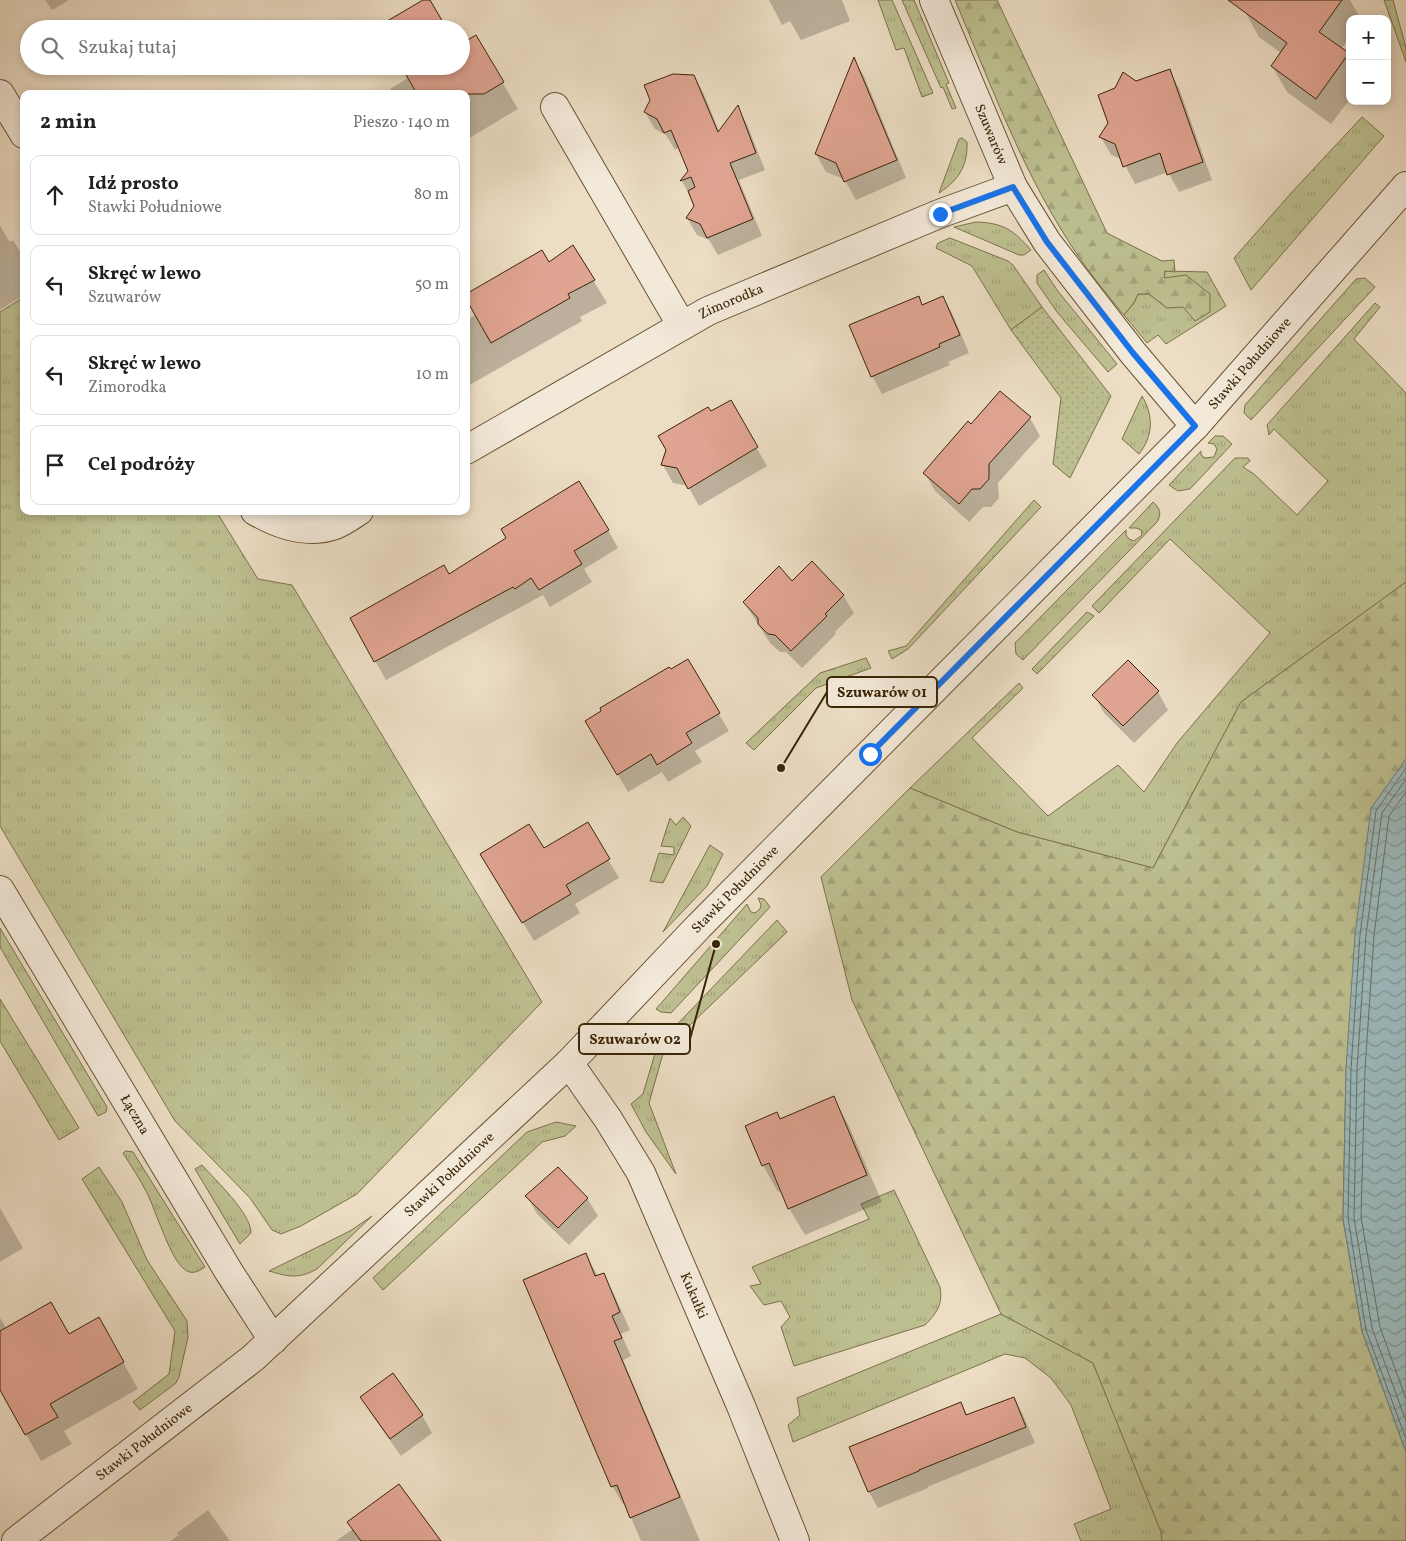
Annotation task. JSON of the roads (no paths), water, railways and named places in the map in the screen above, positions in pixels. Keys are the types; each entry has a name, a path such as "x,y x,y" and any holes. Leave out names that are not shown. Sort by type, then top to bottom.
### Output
{"street":[{"name":"Szuwarów","path":"934,0 1013,187 1047,242 1133,353 1195,426"},
{"path":"0,94 20,127"},
{"path":"555,107 682,326"},
{"name":"Stawki Południowe","path":"16,1541 253,1358 569,1063 699,926 1195,426 1406,186"},
{"name":"Zimorodka","path":"470,448 708,311 940,214 1013,187"},
{"path":"262,515 276,523 312,529 336,524 352,515"},
{"name":"Łączna","path":"0,890 229,1272 273,1340"},
{"name":"Kukułki","path":"569,1063 608,1119 641,1173 741,1406 795,1541"}],"water":[{"path":"1406,759 1406,1452 1362,1331 1343,1219 1346,1069 1355,934 1371,808"}],"place":[{"name":"Szuwarów 01","path":"781,768"},
{"name":"Szuwarów 02","path":"716,944"}]}
